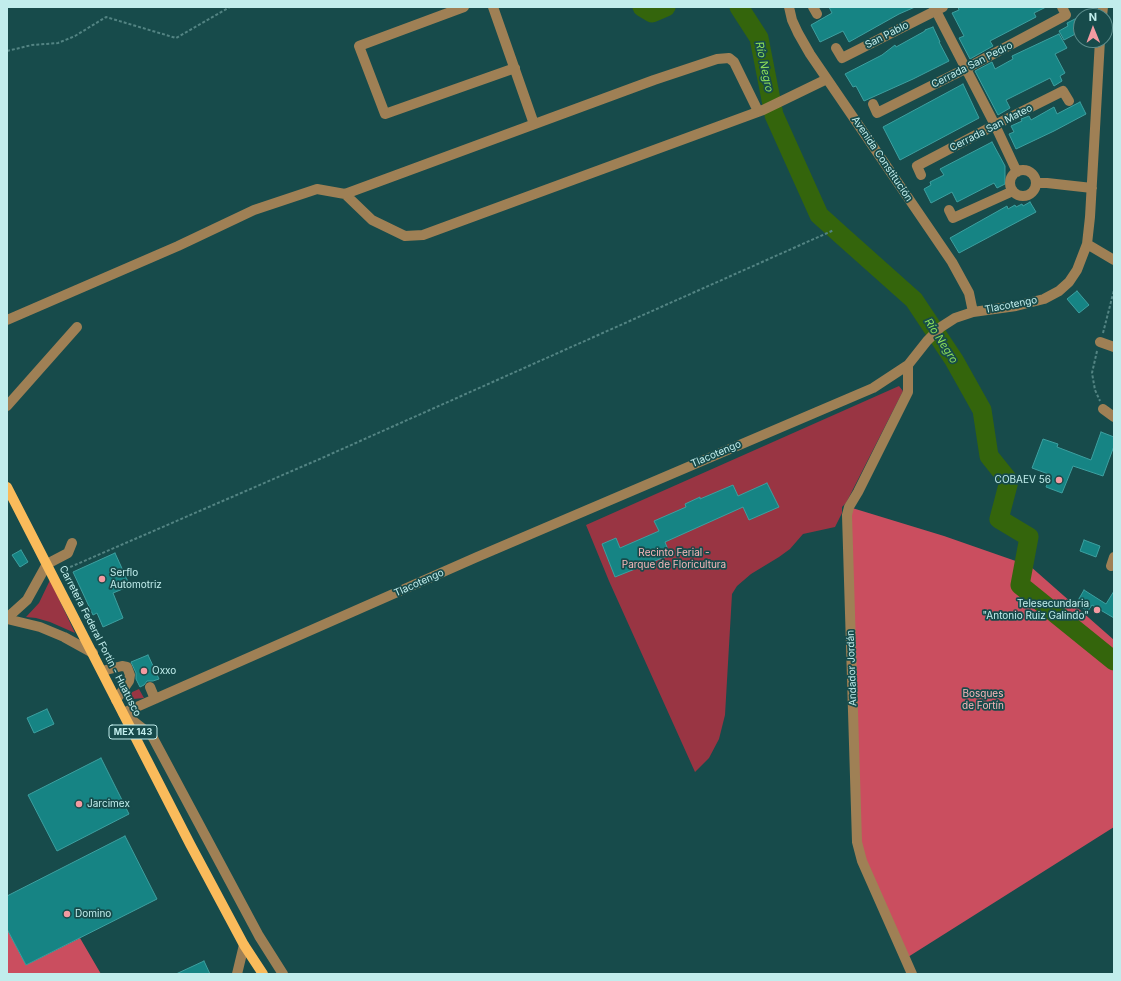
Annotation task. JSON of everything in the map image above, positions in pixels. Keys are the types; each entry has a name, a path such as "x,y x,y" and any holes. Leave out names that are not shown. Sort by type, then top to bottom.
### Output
{"main road":[{"name":"Carretera Federal Fortín - Huatusco","path":"7,487 193,850 244,945 263,974"}],"street":[{"path":"464,7 359,46 385,114 514,68"},
{"path":"493,7 534,124"},
{"name":"Avenida Constitución","path":"789,7 792,20 798,33 827,79 952,262 969,293 973,312"},
{"name":"Cerrada San Pedro","path":"873,104 877,112 965,69 1066,15 1062,7"},
{"path":"937,8 965,69 995,125 1017,172"},
{"name":"San Pablo","path":"836,48 842,58 937,8"},
{"name":"Tlacotengo","path":"123,713 484,554 873,388 908,365 927,341 941,327 955,318 973,312 1016,306 1044,299 1059,291 1069,282 1077,270 1087,244 1092,188 1100,48"},
{"path":"7,320 178,246 254,210 317,189 345,194 654,80 717,59 729,58 734,62 760,110"},
{"path":"345,194 372,220 405,236 423,235 760,110 787,99 827,79"},
{"name":"Cerrada San Mateo","path":"921,175 917,166 1062,91 1069,101"},
{"path":"1021,170 1030,172 1036,178 1037,183 1034,191 1028,196 1020,196 1013,191 1011,187 1011,179 1021,170"},
{"path":"1037,183 1092,188"},
{"path":"949,210 953,218 1013,191"},
{"path":"1087,244 1114,260"},
{"path":"7,406 77,327"},
{"path":"1100,342 1114,347"},
{"name":"Andador Jordán","path":"908,365 908,392 849,507 847,515 857,842 862,861 912,974"},
{"path":"1103,409 1114,417"},
{"path":"7,619 27,600 47,564 68,553 72,543"},
{"path":"7,619 40,627 58,634 93,654"},
{"path":"102,671 122,666 127,667 130,675 129,681 116,700"},
{"path":"150,687 155,699"},
{"path":"123,713 152,736 259,936 283,974"},
{"path":"237,974 244,945"}],"path":[{"path":"7,51 32,45 58,43 75,36 106,17 176,38 230,7"},
{"path":"52,575 322,458 834,230"}],"green space":[{"name":"Recinto Ferial - Parque de Floricultura","path":"899,386 903,391 846,503 842,507 842,513 835,527 803,534 790,549 751,574 737,586 732,594 725,715 719,739 709,758 695,772 609,581 586,525"},
{"name":"Bosques de Fortín","path":"849,507 944,536 1030,566 1114,640 1114,827 908,957 857,842"},
{"path":"50,580 75,633 50,622 26,617 39,603"},
{"path":"139,689 144,698 133,699 130,693"},
{"path":"7,929 26,965 80,938 101,974 7,974"}],"building":[{"path":"829,7 915,7 899,14 849,42 843,31 820,42 811,25 832,13"},
{"path":"958,7 1046,7 1034,13 1036,17 990,41 993,46 970,59 959,38 964,36 952,13 959,10"},
{"path":"1073,20 1073,35 1064,40 1059,31 1068,26 1067,23"},
{"path":"933,27 949,61 864,101 856,86 853,87 845,74 882,55 895,45 896,47"},
{"path":"1059,34 1067,48 1055,54 1065,73 1060,76 1062,81 1054,86 1050,78 1006,100 1010,108 998,115 975,71 992,62 995,69 1013,59 1012,56"},
{"path":"963,84 979,118 900,160 883,127"},
{"path":"1080,102 1086,114 1016,149 1009,134 1014,132 1011,126 1022,121 1021,119 1029,116 1031,120 1054,107 1057,114"},
{"path":"992,142 1005,166 1005,184 997,188 994,183 957,202 952,192 931,203 924,189 931,185 930,182 944,175 940,169"},
{"path":"1030,202 1036,212 959,253 950,238 1007,206 1008,209 1015,205 1016,207 1022,204 1023,206"},
{"path":"1077,291 1089,305 1079,313 1067,299"},
{"path":"1101,432 1114,437 1114,446 1103,476 1073,466 1062,493 1046,487 1051,475 1032,468 1043,439 1058,444 1057,447 1091,460"},
{"path":"767,483 779,507 749,520 743,507 665,542 670,555 615,577 602,544 616,538 620,548 659,531 654,521 686,507 685,504 700,497 700,499 733,485 738,496"},
{"path":"1084,540 1100,546 1096,557 1080,551"},
{"path":"21,550 28,562 20,567 12,555"},
{"name":"Serflo Automotriz","path":"115,553 130,586 113,593 123,618 103,627 97,613 93,615 73,572"},
{"path":"1084,590 1106,604 1114,591 1114,618 1092,605 1088,611 1076,604"},
{"name":"Oxxo","path":"148,655 159,679 147,681 140,687 131,662"},
{"path":"47,709 54,724 34,733 27,718"},
{"name":"Jarcimex","path":"101,758 129,814 57,851 28,795"},
{"name":"Domino","path":"125,836 157,899 26,965 7,929 7,896"},
{"path":"204,961 210,974 176,974"}],"waterway":[{"name":"Río Negro","path":"642,7 652,13 666,7"},
{"name":"Río Negro","path":"739,7 759,38 774,115 819,215 914,300 954,360 982,410 989,456 1009,481 999,519 1029,537 1020,585 1114,661"}],"place":[{"name":"COBAEV 56","path":"1059,480"},
{"name":"Serflo Automotriz","path":"102,579"},
{"name":"Telesecundaria \"Antonio Ruiz Galindo\"","path":"1097,610"},
{"name":"Oxxo","path":"144,671"},
{"name":"Jarcimex","path":"79,804"},
{"name":"Domino","path":"67,914"}]}
